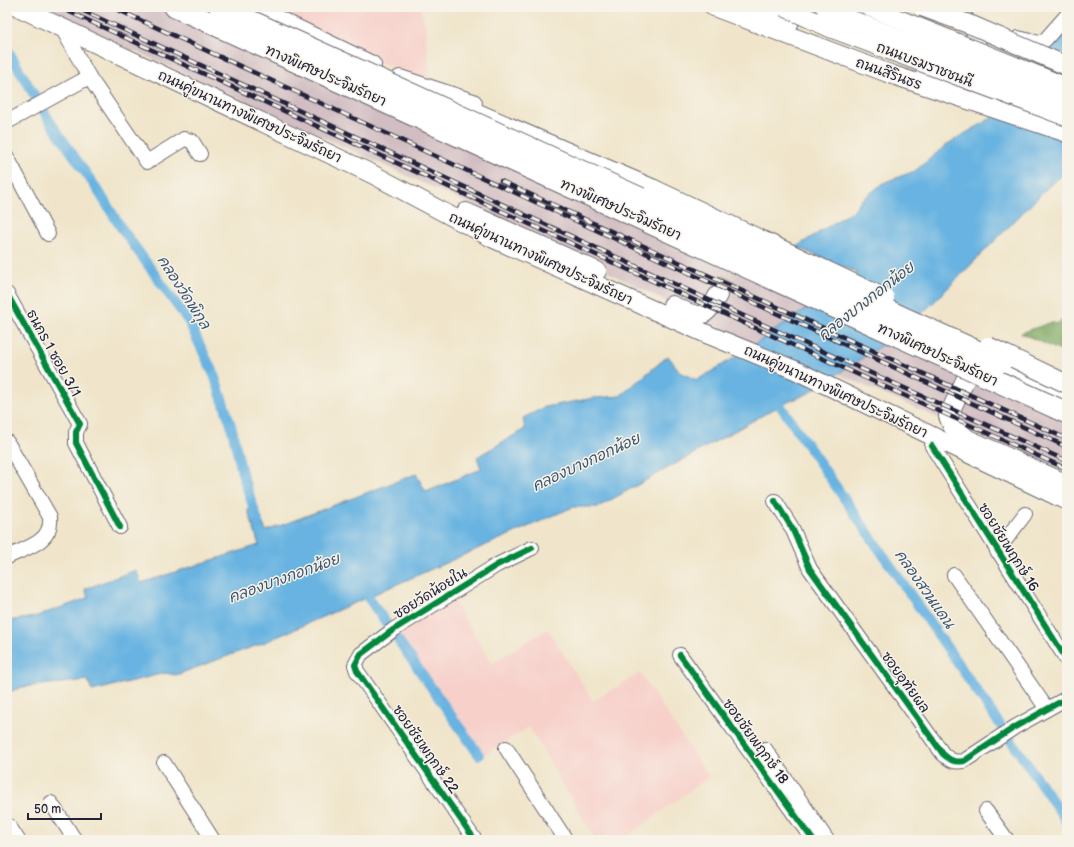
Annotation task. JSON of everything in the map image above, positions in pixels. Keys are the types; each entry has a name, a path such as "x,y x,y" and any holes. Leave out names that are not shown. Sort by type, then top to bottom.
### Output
{"highway":[{"name":"ทางพิเศษประจิมรัถยา","path":"175,7 1067,413"},
{"name":"ทางพิเศษประจิมรัถยา","path":"220,7 1067,392"}],"main road":[{"name":"ถนนคู่ขนานทางพิเศษประจิมรัถยา","path":"18,7 372,174 492,238 709,335 795,370 1067,501"},
{"path":"252,7 400,79 654,189 1067,384"},
{"path":"752,7 797,27 923,75 939,64 941,59 940,51 936,46 849,7"},
{"name":"ถนนบรมราชชนนี","path":"784,7 830,28 1067,117"},
{"name":"ถนนบรมราชชนนี","path":"824,7 847,18 1067,103"},
{"path":"869,7 1067,88"},
{"path":"879,7 969,39 1067,79"},
{"path":"922,7 974,26 1067,66"},
{"name":"ถนนสิรินธร","path":"718,9 894,75 1067,133"},
{"path":"400,79 484,107 736,220 743,227 745,235 733,266"},
{"path":"372,174 498,225 690,314 702,315 710,312 718,295"},
{"path":"1067,375 1011,350 996,347 987,349 969,372 948,416 952,426 968,439 1067,484"},
{"path":"1067,401 1004,370 990,365 984,365 977,370 955,416 956,422 970,433 1067,478"}],"street":[{"path":"935,7 1000,32 1040,43 1045,40 1067,15"},
{"path":"969,20 979,45"},
{"path":"62,28 89,77 147,162 184,139 192,141 200,154"},
{"path":"923,75 947,83 957,84 963,81 969,74 979,45 1000,32"},
{"path":"7,122 89,77"},
{"path":"7,157 48,234"},
{"name":"ธนกร 1 ซอย 3/1","path":"7,294 80,424 76,432 76,443 120,527"},
{"path":"7,442 50,517 51,525 42,541 7,557"},
{"name":"ซอยชัยพฤกษ์ 16","path":"932,446 1067,660"},
{"name":"ซอยอุทัยผล","path":"775,501 792,528 810,569 943,754 950,760 957,762 964,761 997,739 1067,698"},
{"path":"997,551 1025,514"},
{"name":"ซอยวัดน้อยใน","path":"358,671 356,665 361,654 393,630 497,565 532,548"},
{"path":"954,575 1047,709"},
{"name":"ซอยชัยพฤกษ์ 18","path":"680,655 813,840"},
{"name":"ซอยชัยพฤกษ์ 22","path":"358,671 475,840"},
{"path":"506,748 566,840"},
{"name":"ซอยชัยพฤกษ์ 18","path":"765,749 827,840"},
{"path":"164,763 212,840"},
{"path":"51,803 75,840"},
{"path":"986,811 1007,840"},
{"path":"9,826 18,840"}],"shaded area":[{"path":"39,7 199,7 832,292 755,345 484,211"},
{"path":"252,7 420,7 426,29 429,77 419,79"},
{"path":"896,336 1067,407 1067,475 838,374"},
{"path":"453,601 492,663 548,629 593,701 640,673 709,777 622,840 596,840 529,727 478,759 390,638"}],"green space":[{"path":"1067,317 1067,354 1021,333 1052,322 1056,324"}],"water":[{"name":"คลองบางกอกน้อย","path":"1067,30 1067,172 1051,184 931,305 896,336 807,394 781,405 598,507 573,507 263,643 176,675 165,673 92,691 88,680 22,687 7,693 7,621 34,617 88,598 85,589 136,570 141,583 259,545 248,510 256,507 266,531 416,474 426,492 481,469 477,457 525,429 523,418 545,407 594,398 620,396 668,356 681,373 697,380 739,355 858,273 796,247 854,210 860,201 885,182 915,171 949,143 995,116"}],"waterway":[{"name":"คลองวัดพิกุล","path":"7,49 49,120 99,192 120,226 189,322 214,375 231,425 242,473 258,521"},
{"name":"คลองสวนแดน","path":"773,395 1067,822"},
{"path":"360,586 479,755"}],"tunnel":[{"path":"718,295 733,267"}],"railway":[{"path":"59,7 733,318 1067,469"},
{"path":"75,7 735,312 1067,461"},
{"path":"112,7 1067,447"},
{"path":"501,181 1067,439"}],"cycle path":[{"path":"7,294 80,424 76,432 76,443 120,527"},
{"path":"932,446 1067,660"},
{"path":"775,501 792,528 810,569 943,754 948,758 955,761 964,761 1015,727 1067,698"},
{"path":"475,840 357,671 355,665 361,654 393,630 497,565 532,548"},
{"path":"680,655 813,840"}]}
